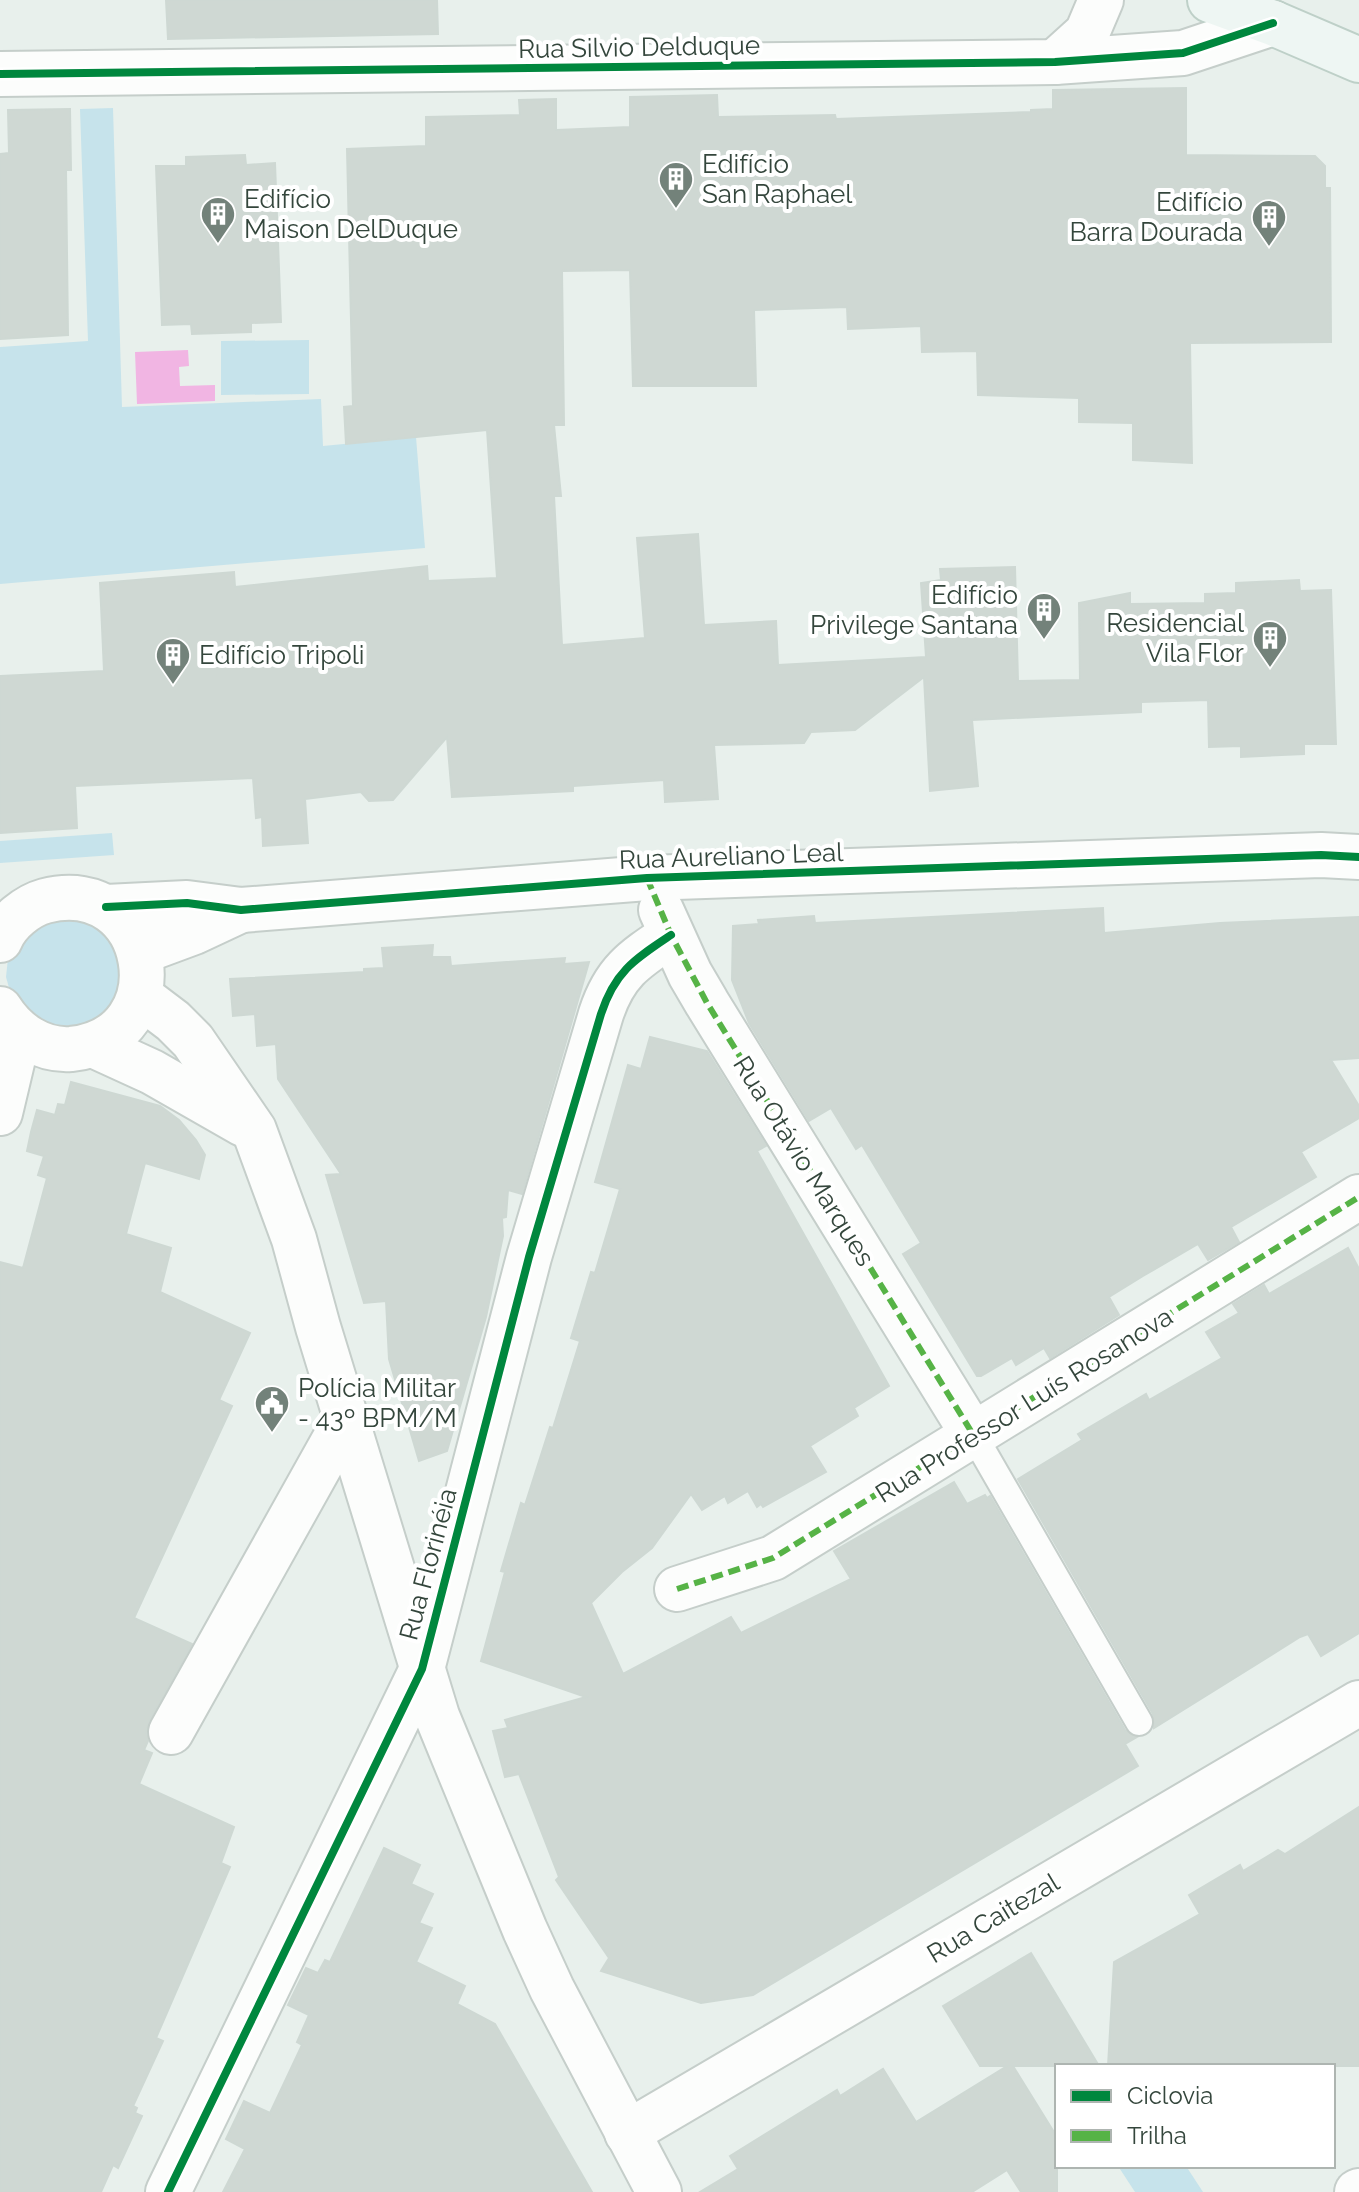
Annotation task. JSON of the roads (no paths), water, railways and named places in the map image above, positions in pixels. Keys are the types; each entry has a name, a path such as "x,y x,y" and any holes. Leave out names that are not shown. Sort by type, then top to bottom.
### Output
{"main road":[{"path":"1210,0 1359,60"}],"street":[{"path":"1055,62 1087,33 1101,0"},
{"name":"Rua Silvio Delduque","path":"0,74 1055,62 1183,53 1273,23"},
{"name":"Rua Aureliano Leal","path":"7,923 39,902 62,897 85,899 106,907 187,903 241,910 647,878 1321,855 1359,857"},
{"name":"Rua Otávio Marques","path":"647,878 671,935 707,1003 974,1436"},
{"path":"10,1021 42,1045 68,1049 93,1045 109,1037 133,1012 140,996 143,974 140,952 121,919 106,907"},
{"name":"Rua Aureliano Leal","path":"140,952 241,910"},
{"name":"Rua Florinéia","path":"168,2192 422,1669 529,1257 608,994 631,962 671,935"},
{"path":"140,996 193,1041 254,1130 294,1239 437,1716 525,1930 659,2192"},
{"path":"0,1113 10,1021"},
{"path":"93,1045 152,1072 254,1130"},
{"name":"Rua Professor Luís Rosanova","path":"677,1589 773,1558 1359,1197"},
{"path":"171,1732 346,1419"},
{"path":"386,1551 418,1556 433,1552 460,1524"},
{"name":"Rua Caitezal","path":"627,2133 1359,1703"},
{"path":"373,1770 416,1753 431,1752 443,1755 457,1765"}],"lane":[{"path":"974,1436 1139,1722"}],"place":[{"name":"Edifício San Raphael","path":"676,210"},
{"name":"Edifício Maison DelDuque","path":"218,245"},
{"name":"Edifício Barra Dourada","path":"1269,248"},
{"name":"Edifício Privilege Santana","path":"1044,641"},
{"name":"Residencial Vila Flor","path":"1270,669"},
{"name":"Edifício Tripoli","path":"173,686"},
{"name":"Polícia Militar - 43º BPM/M","path":"272,1434"}]}
